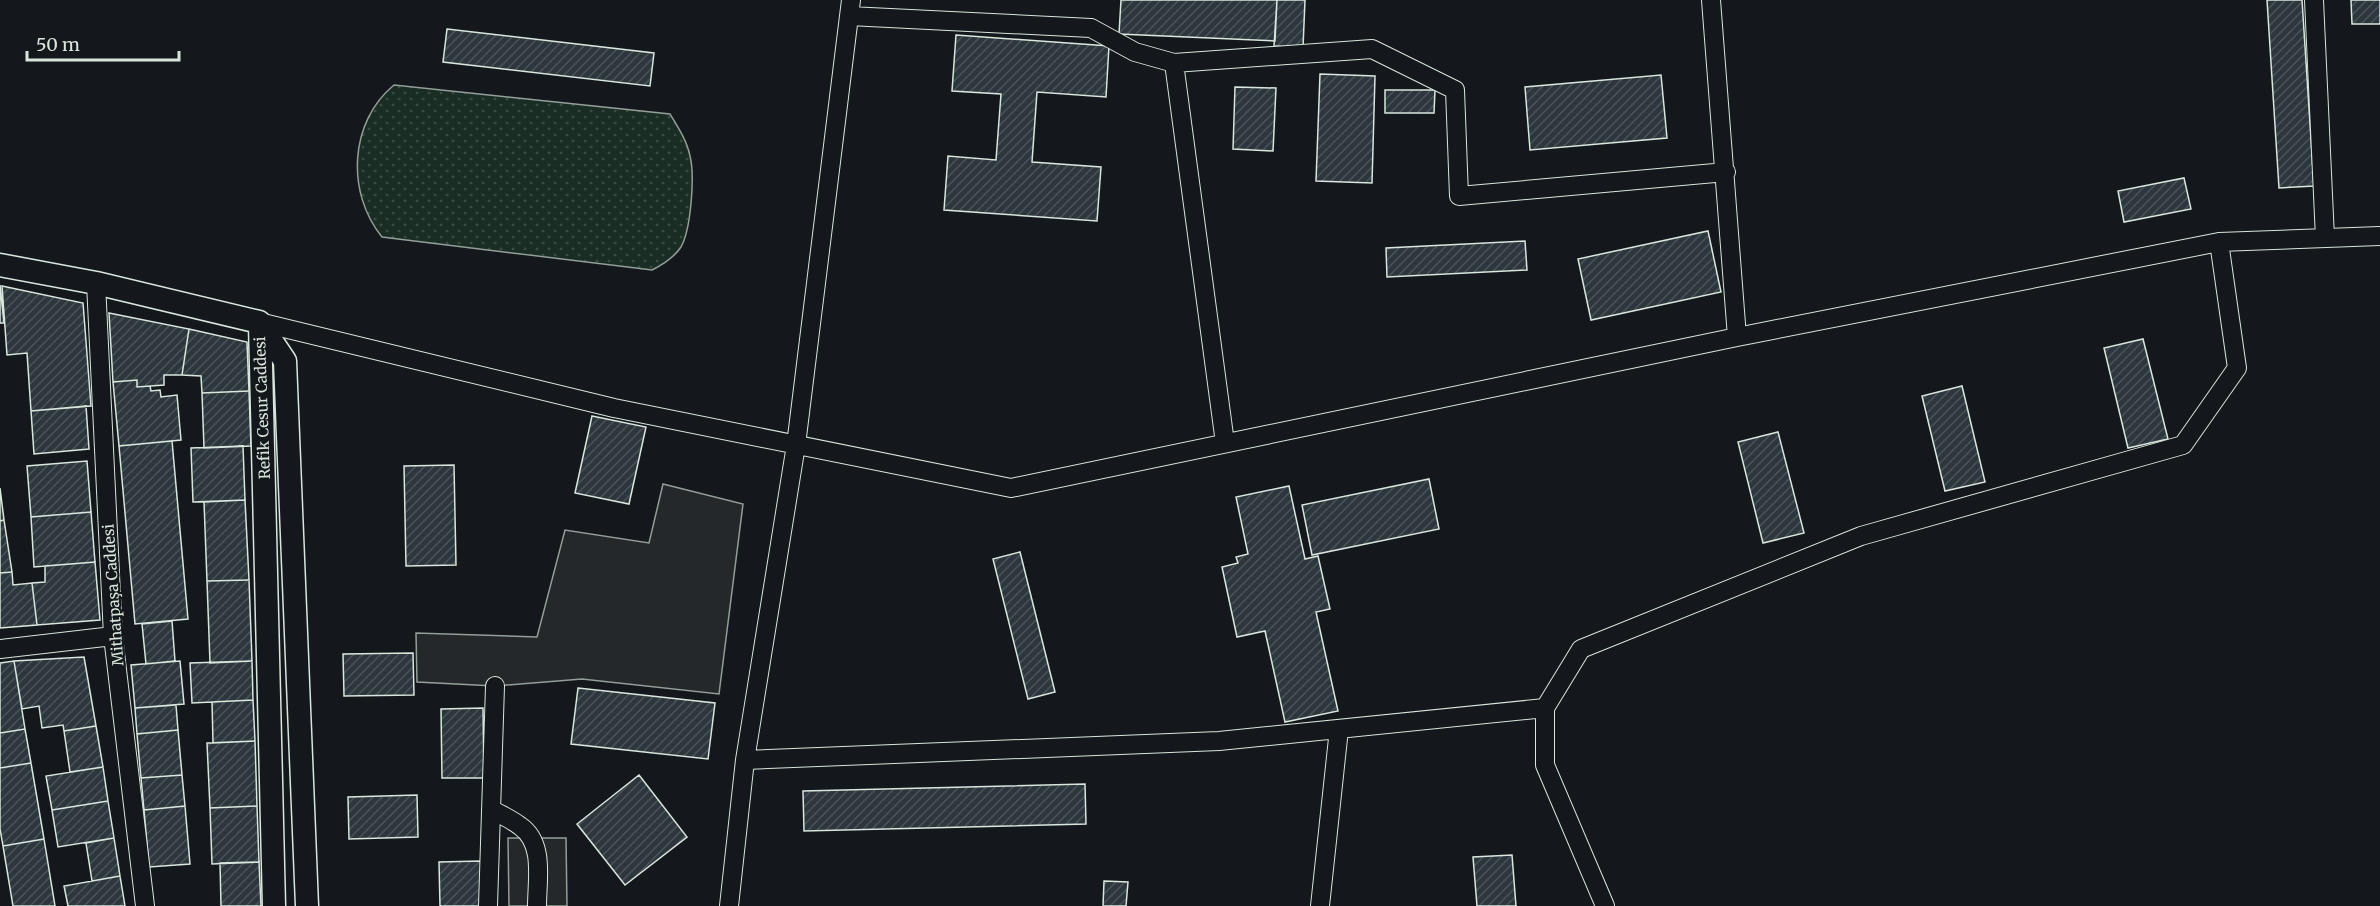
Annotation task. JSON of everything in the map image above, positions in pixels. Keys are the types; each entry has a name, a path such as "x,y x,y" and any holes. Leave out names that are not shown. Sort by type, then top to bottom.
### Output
{"street":[{"path":"1711,0 1737,337"},
{"path":"2314,0 2325,238"},
{"path":"729,906 745,760 796,445 850,8 1091,28 1135,52 1174,63 1372,50 1455,90 1459,196 1726,172"},
{"path":"1174,63 1225,443"},
{"path":"0,265 96,283 614,408 1011,488 1737,337 2219,242 2380,236"},
{"path":"1605,906 1545,765 1545,708 1581,649 1861,536 2183,445 2237,368 2219,242"},
{"name":"Mithatpaşa Caddesi","path":"96,283 113,636 145,906"},
{"name":"Refik Cesur Caddesi","path":"260,322 274,906"},
{"name":"Refik Cesur Caddesi","path":"260,322 285,361 307,906"},
{"path":"0,649 113,636"},
{"path":"488,906 495,686"},
{"path":"745,760 1219,741 1545,708"},
{"path":"1320,906 1339,729"},
{"path":"491,809 522,827 533,838 537,849 537,906"}],"green space":[{"path":"394,85 670,114 689,150 691,165 690,216 681,247 668,260 652,270 382,237 370,219 362,200 358,179 358,158 361,138 368,118 379,100"}],"shaded area":[{"path":"663,484 743,504 719,694 582,679 495,686 417,682 416,633 537,637 565,530 649,543"},
{"path":"508,838 566,838 567,906 509,906"}],"building":[{"path":"1121,0 1277,0 1275,41 1119,34"},
{"path":"1277,0 1305,0 1303,48 1274,46"},
{"path":"2267,0 2302,0 2314,186 2279,188"},
{"path":"2351,0 2380,0 2380,24 2352,24"},
{"path":"447,29 654,53 650,86 443,62"},
{"path":"956,35 1109,46 1106,97 1037,92 1032,162 1101,167 1097,221 944,210 948,156 996,160 1001,94 952,91"},
{"path":"1320,74 1375,76 1372,183 1316,181"},
{"path":"1661,75 1667,138 1530,150 1525,87"},
{"path":"1235,87 1276,88 1273,151 1233,149"},
{"path":"1385,90 1435,90 1434,113 1385,113"},
{"path":"2184,178 2191,209 2124,222 2118,191"},
{"path":"1708,231 1721,292 1591,320 1578,259"},
{"path":"1525,241 1527,270 1387,277 1386,248"},
{"path":"0,285 4,323 0,323"},
{"path":"2,286 83,303 91,406 31,411 27,353 7,355"},
{"path":"109,313 189,329 182,375 164,375 164,385 137,387 137,380 113,382"},
{"path":"189,329 247,342 249,391 202,393 201,376 182,375"},
{"path":"2143,339 2168,439 2128,448 2104,348"},
{"path":"137,380 137,387 150,386 151,391 160,390 161,397 177,395 181,440 119,446 113,382"},
{"path":"1962,386 1985,482 1945,491 1922,396"},
{"path":"249,391 251,446 204,448 202,393"},
{"path":"86,406 89,449 34,454 31,411"},
{"path":"592,416 646,427 629,504 575,493"},
{"path":"1778,432 1804,533 1763,543 1738,442"},
{"path":"172,441 188,619 135,624 119,446"},
{"path":"243,446 245,500 193,502 191,448"},
{"path":"87,461 91,512 31,517 27,466"},
{"path":"454,465 456,565 406,566 404,466"},
{"path":"1429,479 1439,529 1312,555 1302,505"},
{"path":"1289,486 1305,559 1318,556 1330,609 1316,612 1338,711 1285,722 1265,631 1237,637 1222,567 1238,563 1236,557 1248,554 1236,497"},
{"path":"0,488 4,520 0,521"},
{"path":"245,500 249,580 207,581 204,502"},
{"path":"91,512 95,562 34,567 31,517"},
{"path":"4,520 12,572 0,573 0,521"},
{"path":"1020,552 1055,692 1028,699 993,559"},
{"path":"95,562 100,620 37,625 32,583 45,582 45,566"},
{"path":"12,572 13,585 32,583 37,625 0,628 0,573"},
{"path":"249,580 252,661 210,663 207,581"},
{"path":"172,621 175,661 146,664 142,624"},
{"path":"413,653 414,695 344,696 343,654"},
{"path":"84,657 96,726 64,731 63,725 42,728 39,706 22,709 14,661"},
{"path":"14,661 25,729 0,733 0,663"},
{"path":"180,661 184,704 135,708 131,665"},
{"path":"252,661 253,700 192,703 190,663"},
{"path":"578,688 715,703 708,759 571,744"},
{"path":"253,700 255,741 213,743 212,702"},
{"path":"176,705 178,730 137,734 135,708"},
{"path":"483,708 484,778 442,778 441,709"},
{"path":"96,726 103,767 70,772 64,731"},
{"path":"25,729 31,763 0,768 0,733"},
{"path":"178,730 182,775 141,778 137,734"},
{"path":"255,741 257,806 210,808 207,743"},
{"path":"31,763 44,839 3,846 0,829 0,768"},
{"path":"103,767 108,801 52,810 46,776"},
{"path":"182,775 185,806 144,810 141,778"},
{"path":"639,775 687,837 625,885 577,824"},
{"path":"1085,784 1086,824 804,831 803,791"},
{"path":"417,795 418,837 349,839 348,797"},
{"path":"108,801 114,838 58,847 52,810"},
{"path":"185,806 190,864 149,867 144,810"},
{"path":"257,806 259,862 212,864 210,808"},
{"path":"114,838 120,876 92,881 86,843"},
{"path":"44,839 55,906 13,906 3,846"},
{"path":"1512,855 1516,906 1477,906 1473,857"},
{"path":"481,861 482,906 440,906 439,862"},
{"path":"259,862 261,906 221,906 220,863"},
{"path":"120,876 125,906 68,906 64,886"},
{"path":"1104,881 1128,882 1126,906 1103,906"}]}
